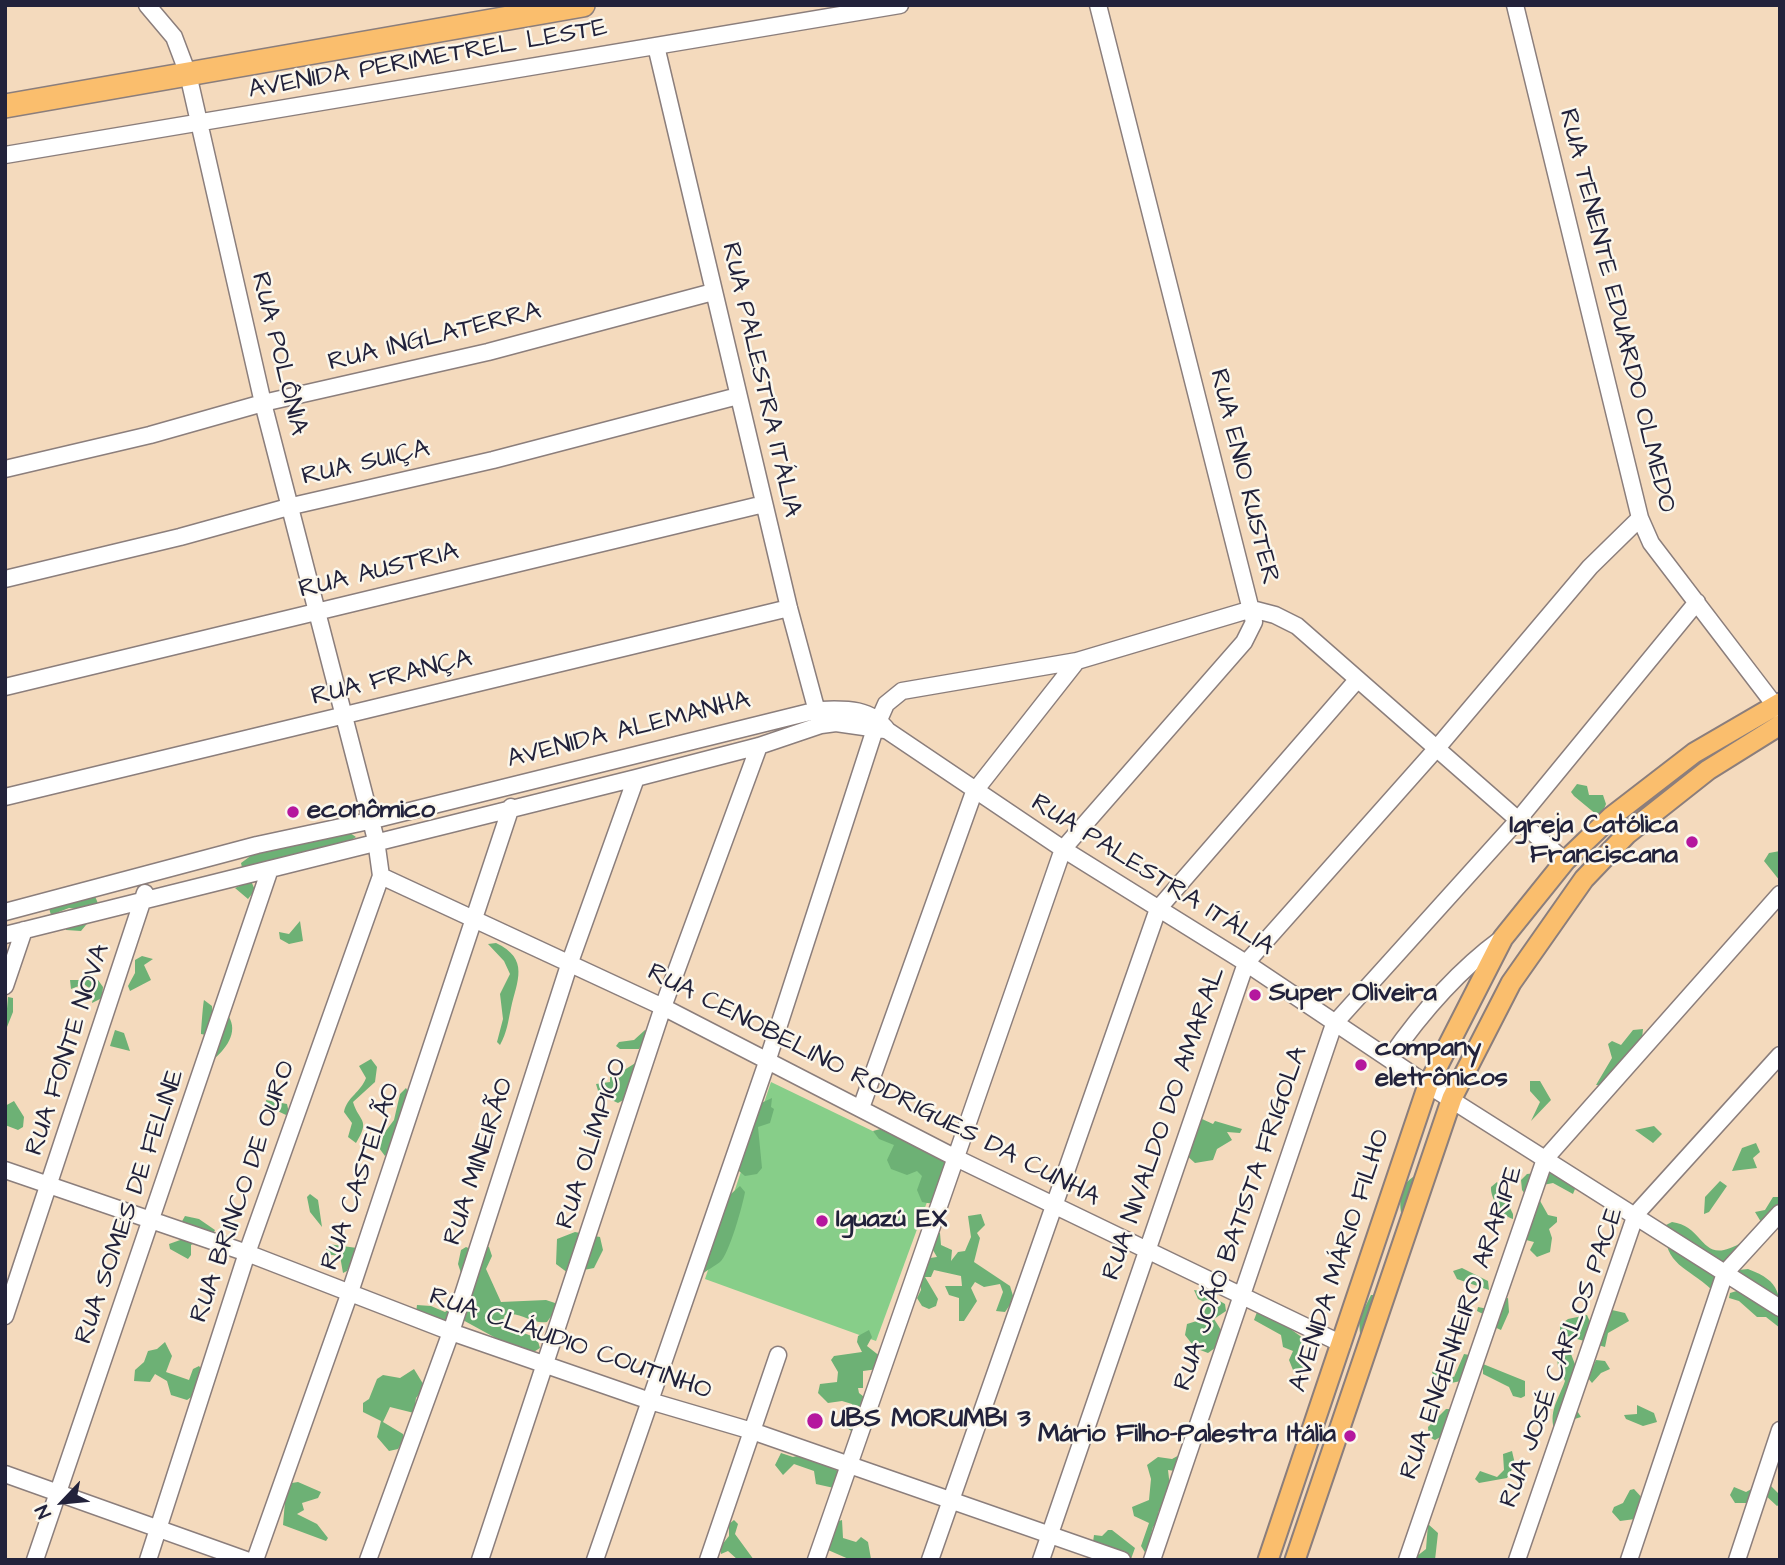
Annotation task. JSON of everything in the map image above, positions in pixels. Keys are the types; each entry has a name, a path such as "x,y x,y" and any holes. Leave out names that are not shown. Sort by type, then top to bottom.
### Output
{"highway":[{"path":"5,106 583,5"}],"main road":[{"name":"AVENIDA MÁRIO FILHO","path":"1268,1560 1428,1085 1503,938 1565,861 1611,817 1675,767 1779,711"},
{"name":"AVENIDA MÁRIO FILHO","path":"1295,1560 1452,1098 1511,983 1584,879 1627,834 1779,711"}],"street":[{"name":"RUA POLÔNIA","path":"147,5 174,37 188,74 197,123 263,403 292,506 369,821 376,840"},
{"name":"AVENIDA PERIMETREL LESTE","path":"5,155 900,5"},
{"name":"RUA ENIO KUSTER","path":"1098,5 1252,609 1275,615 1297,626 1565,861"},
{"name":"RUA TENENTE EDUARDO OLMEDO","path":"1515,5 1640,518 1651,543 1779,711"},
{"name":"RUA PALESTRA ITÁLIA","path":"656,46 789,608 819,718"},
{"name":"RUA INGLATERRA","path":"5,469 150,435 263,403 488,352 713,292"},
{"name":"RUA SUIÇA","path":"5,579 180,537 292,506 493,460 738,396"},
{"name":"RUA AUSTRIA","path":"5,687 764,504"},
{"name":"RUA NIVALDO DO AMARAL","path":"1041,1560 1245,963 1437,748 1590,567 1640,518"},
{"name":"RUA JOÃO BATISTA FRIGOLA","path":"1152,1560 1335,1024 1518,820 1698,602"},
{"name":"RUA FRANÇA","path":"5,797 789,608"},
{"path":"595,1560 767,1062 881,726 886,704 902,691 1077,661 1252,609 1254,622 1244,642 1063,849 816,1560"},
{"path":"860,1108 974,792 1077,661"},
{"path":"930,1560 1158,909 1357,680"},
{"name":"AVENIDA ALEMANHA","path":"5,935 759,746 819,718"},
{"name":"AVENIDA ALEMANHA","path":"5,912 149,876 257,845 819,718 836,723 881,726"},
{"name":"RUA PALESTRA ITÁLIA","path":"881,726 974,792 1245,963 1428,1085 1636,1214 1780,1308"},
{"name":"RUA OLÍMPICO","path":"480,1560 547,1365 663,1007 759,746"},
{"name":"RUA MINEIRÃO","path":"368,1560 451,1332 570,962 636,778"},
{"name":"RUA CASTELÃO","path":"255,1560 349,1292 511,807"},
{"name":"RUA BRINCO DE OURO","path":"148,1560 247,1253 381,876 376,840"},
{"name":"RUA SOMES DE FELINE","path":"35,1560 270,869"},
{"name":"RUA FONTE NOVA","path":"5,1316 51,1185 149,876"},
{"name":"RUA CENOBELINO RODRIGUES DA CUNHA","path":"381,876 663,1007 957,1158 1342,1344"},
{"name":"RUA ENGENHEIRO ARARIPE","path":"1407,1560 1545,1159 1780,894"},
{"path":"5,986 24,930"},
{"path":"1389,1059 1450,982 1472,960 1503,938"},
{"name":"RUA JOSÉ CARLOS PACE","path":"1517,1560 1636,1214 1780,1055"},
{"name":"RUA CLÁUDIO COUTINHO","path":"5,1170 247,1253 451,1332 650,1401 752,1431 1122,1560"},
{"path":"1629,1560 1726,1273 1780,1213"},
{"path":"708,1560 778,1355"},
{"path":"1737,1560 1780,1430"},
{"path":"5,1474 246,1560"}],"green space":[{"path":"1577,784 1587,786 1589,795 1603,795 1606,804 1602,814 1597,815 1574,796 1571,792"},
{"path":"350,833 356,837 343,845 243,872 241,863 256,852 285,848 301,840"},
{"path":"1780,851 1780,881 1764,861 1769,853"},
{"path":"251,881 255,890 248,899 235,888"},
{"path":"94,894 100,908 81,931 66,930 65,925 79,909 69,908 51,915 48,905"},
{"path":"300,921 303,941 289,944 280,939 279,932 289,934"},
{"path":"496,943 514,956 518,971 507,1027 500,1045 497,1042 503,1019 500,994 510,974 504,961 488,944"},
{"path":"142,956 153,959 144,965 151,980 130,991 128,986 135,973 135,960"},
{"path":"70,980 98,980 103,987 102,998 92,1003 94,992 84,984 71,989"},
{"path":"8,997 13,998 13,1012 5,1032"},
{"path":"204,1000 212,1006 213,1020 226,1013 232,1025 228,1043 214,1059 210,1059 206,1035 201,1034"},
{"path":"1643,1029 1642,1039 1601,1085 1596,1085 1612,1058 1608,1044 1612,1041 1621,1045 1633,1030"},
{"path":"115,1030 124,1033 130,1051 110,1046"},
{"path":"645,1030 649,1032 639,1049 620,1049 616,1046 619,1042 634,1040"},
{"path":"371,1059 377,1067 375,1082 353,1102 363,1125 356,1143 348,1137 352,1123 344,1112 366,1078 359,1066"},
{"path":"640,1060 625,1099 618,1103 599,1094 596,1084 610,1082 610,1077"},
{"path":"1530,1081 1540,1081 1551,1100 1531,1121 1540,1102 1530,1091"},
{"name":"Iguazú EX","path":"771,1082 941,1164 876,1341 705,1279"},
{"path":"406,1088 409,1093 391,1148 385,1156 379,1148 379,1140 394,1120 400,1094"},
{"path":"772,1098 771,1107 774,1109 770,1123 758,1127 762,1168 757,1174 745,1176 734,1167 757,1105"},
{"path":"266,1100 287,1104 289,1113 286,1115 267,1106"},
{"path":"14,1101 24,1117 23,1127 18,1130 5,1125 5,1106"},
{"path":"1202,1119 1213,1124 1215,1121 1242,1129 1240,1133 1227,1132 1232,1140 1217,1149 1213,1160 1195,1163 1185,1154 1198,1121"},
{"path":"1654,1126 1662,1134 1653,1143 1635,1130"},
{"path":"884,1128 946,1158 944,1169 953,1176 956,1185 950,1195 939,1202 922,1202 917,1190 922,1176 917,1171 907,1175 891,1169 887,1160 894,1145 879,1139 873,1131"},
{"path":"1756,1143 1760,1152 1753,1158 1757,1168 1732,1171 1742,1148"},
{"path":"1553,1171 1575,1189 1573,1194 1553,1183 1543,1185 1539,1199 1548,1215 1557,1217 1557,1222 1549,1229 1552,1238 1550,1252 1537,1257 1530,1250 1534,1242 1526,1240 1528,1198 1522,1190 1521,1180 1527,1174"},
{"path":"1413,1177 1417,1179 1403,1224 1400,1205 1402,1192"},
{"path":"1720,1181 1727,1186 1709,1212 1704,1214 1705,1197"},
{"path":"1497,1182 1513,1219 1501,1210 1492,1196 1491,1187"},
{"path":"740,1186 745,1192 739,1218 724,1257 701,1275 725,1199"},
{"path":"310,1194 318,1200 322,1227 310,1212 307,1197"},
{"path":"1773,1197 1780,1197 1780,1210 1761,1222 1755,1212 1765,1210"},
{"path":"981,1214 985,1225 977,1233 980,1238 974,1262 1010,1286 1014,1299 1005,1312 996,1311 1003,1292 1000,1284 984,1287 975,1282 971,1288 977,1301 964,1321 959,1321 959,1298 949,1295 945,1286 962,1286 961,1276 934,1270 931,1277 925,1277 938,1299 936,1306 929,1309 922,1306 917,1298 921,1290 921,1269 930,1258 937,1257 930,1245 936,1233 940,1233 941,1245 952,1250 951,1261 958,1252 965,1251 971,1237 968,1216"},
{"path":"185,1216 199,1219 215,1230 213,1234 191,1245 188,1259 170,1249 169,1244 183,1239 181,1223"},
{"path":"1672,1222 1684,1225 1711,1249 1719,1251 1744,1241 1712,1290 1679,1264 1668,1250 1664,1226"},
{"path":"575,1232 600,1237 603,1250 594,1268 568,1273 556,1264 557,1239"},
{"path":"328,1244 357,1248 347,1271 343,1273 340,1256 325,1254"},
{"path":"466,1247 475,1251 489,1247 492,1256 486,1269 501,1302 546,1300 555,1303 557,1308 547,1322 505,1315 502,1323 505,1326 537,1338 540,1348 532,1353 503,1342 461,1319 440,1321 416,1313 417,1305 431,1306 445,1312 453,1306 463,1279 458,1264 461,1250"},
{"path":"1462,1268 1488,1281 1489,1290 1457,1279 1453,1271"},
{"path":"1748,1269 1767,1279 1777,1291 1780,1328 1766,1317 1757,1317 1739,1301 1729,1298 1730,1293 1740,1290 1735,1274 1738,1270"},
{"path":"1194,1290 1204,1292 1225,1304 1226,1311 1214,1319 1221,1330 1215,1348 1208,1353 1195,1348 1185,1335 1187,1324 1200,1320 1208,1304 1198,1299"},
{"path":"1371,1295 1376,1295 1368,1330 1360,1334 1359,1319"},
{"path":"1508,1298 1509,1312 1501,1330 1492,1326 1487,1316 1477,1311 1478,1307 1488,1309 1497,1317 1503,1299"},
{"path":"1612,1310 1625,1313 1629,1321 1608,1333 1605,1347 1560,1334 1560,1325 1568,1319 1587,1315 1591,1324"},
{"path":"1257,1312 1285,1325 1307,1341 1299,1362 1308,1368 1303,1374 1293,1370 1289,1360 1293,1351 1283,1347 1281,1335 1254,1320"},
{"path":"869,1330 872,1337 867,1346 881,1357 878,1369 863,1371 863,1388 858,1388 859,1393 868,1400 854,1433 847,1428 853,1413 852,1404 842,1401 828,1403 818,1393 820,1384 837,1382 838,1372 831,1360 834,1356 862,1352 857,1342 858,1336"},
{"path":"165,1342 172,1356 166,1372 189,1380 193,1369 199,1366 202,1370 197,1393 187,1400 171,1395 167,1381 155,1374 150,1382 134,1381 135,1370 144,1362 148,1351 157,1349"},
{"path":"1566,1352 1571,1354 1576,1367 1576,1409 1581,1417 1568,1421 1555,1433 1553,1412 1565,1381 1558,1367 1557,1356"},
{"path":"1464,1354 1469,1355 1461,1381 1451,1383 1442,1379 1441,1375 1434,1376 1432,1372 1436,1370 1454,1377"},
{"path":"1596,1360 1605,1361 1610,1369 1601,1373 1592,1383 1588,1378"},
{"path":"1483,1364 1525,1381 1525,1396 1513,1396 1509,1387 1483,1374"},
{"path":"414,1369 425,1387 416,1398 414,1413 390,1407 383,1422 403,1434 404,1439 398,1449 389,1451 377,1437 381,1421 363,1412 363,1403 369,1399 377,1379 383,1375 400,1378"},
{"path":"1637,1405 1654,1413 1657,1422 1643,1426 1626,1419 1624,1415 1637,1414"},
{"path":"1446,1409 1451,1409 1444,1435 1435,1440 1429,1437 1428,1427"},
{"path":"1512,1451 1515,1464 1507,1478 1479,1483 1475,1479 1480,1471 1497,1477 1504,1470 1503,1454"},
{"path":"781,1453 793,1457 801,1455 843,1473 834,1488 816,1484 814,1471 794,1464 783,1475 775,1465"},
{"path":"1183,1453 1175,1471 1168,1470 1170,1487 1158,1513 1161,1518 1153,1527 1146,1554 1141,1546 1149,1523 1134,1516 1132,1507 1149,1500 1151,1479 1147,1465 1158,1457 1172,1459"},
{"path":"1766,1481 1779,1494 1780,1504 1777,1506 1764,1494 1750,1503 1735,1503 1730,1495 1734,1487 1746,1492"},
{"path":"298,1482 321,1492 318,1498 302,1503 304,1510 297,1514 317,1524 328,1538 326,1541 283,1525 285,1501 292,1483"},
{"path":"1634,1489 1644,1500 1635,1519 1620,1521 1612,1512 1614,1507 1623,1503 1630,1490"},
{"path":"734,1520 738,1524 735,1534 754,1560 738,1560 728,1551 721,1554 721,1546 729,1536 729,1524"},
{"path":"842,1520 843,1538 856,1542 861,1537 868,1542 871,1559 876,1560 851,1560 828,1550 828,1542 836,1522"},
{"path":"1428,1524 1438,1533 1435,1560 1412,1560 1426,1549"},
{"path":"1112,1530 1135,1548 1131,1559 1093,1542 1094,1535 1102,1536"}],"place":[{"name":"econômico","path":"293,812"},
{"name":"Igreja Católica Franciscana","path":"1692,842"},
{"name":"Super Oliveira","path":"1255,995"},
{"name":"company eletrônicos","path":"1361,1065"},
{"name":"Iguazú EX","path":"822,1221"},
{"name":"UBS MORUMBI 3","path":"815,1421"},
{"name":"Mário Filho-Palestra Itália","path":"1350,1436"}]}
